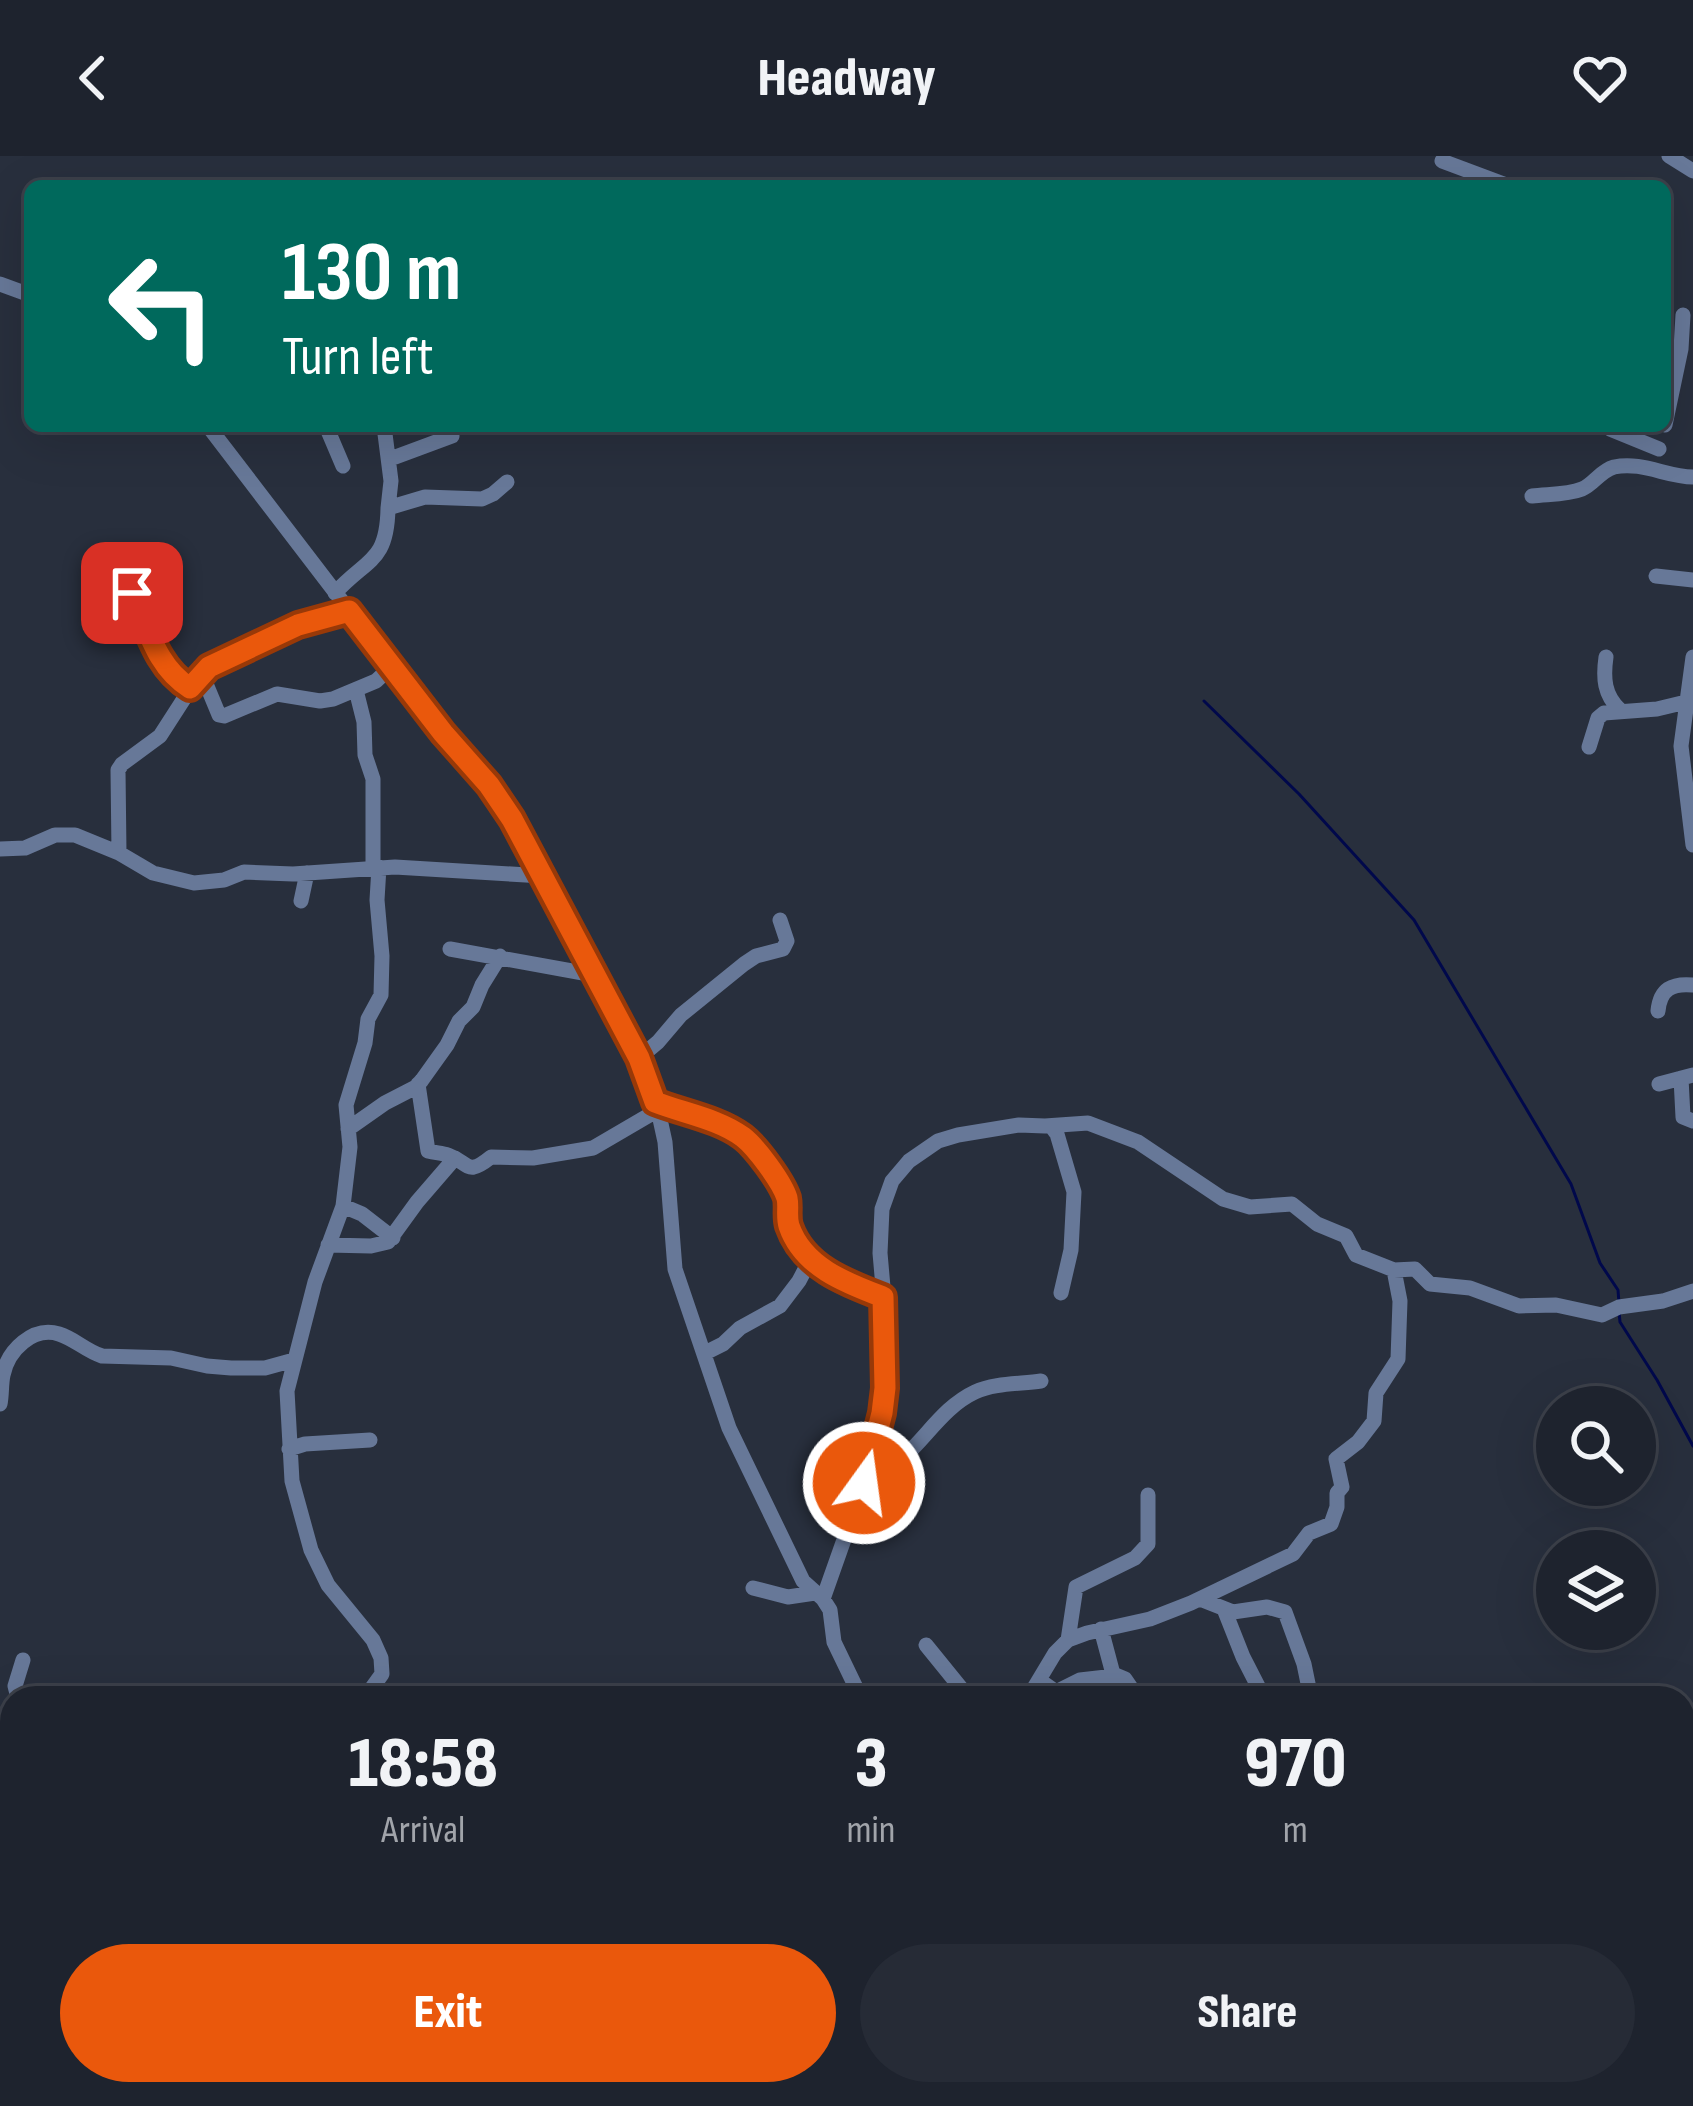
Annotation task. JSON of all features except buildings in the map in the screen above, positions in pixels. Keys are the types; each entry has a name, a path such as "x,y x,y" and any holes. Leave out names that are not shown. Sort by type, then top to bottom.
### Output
{"street":[{"path":"1669,156 1693,171"},
{"path":"1442,161 1493,180"},
{"path":"1671,396 1686,322"},
{"path":"213,432 443,733 489,785 639,1058 665,1142 674,1269 729,1428 803,1581 830,1610 834,1642 855,1686"},
{"path":"329,432 343,466"},
{"path":"335,593 383,548 390,459 385,432"},
{"path":"1618,432 1660,448"},
{"path":"1662,470 1663,432"},
{"path":"390,459 452,436"},
{"path":"1532,496 1587,487 1617,466 1693,477"},
{"path":"388,508 425,497 482,499 506,482"},
{"path":"116,558 160,660 190,688"},
{"path":"1656,576 1693,580"},
{"path":"119,853 118,770 160,736 202,674 285,631 349,611"},
{"path":"1606,657 1604,680 1620,710"},
{"path":"1693,657 1681,746 1693,845"},
{"path":"202,674 222,716 277,694 320,701 376,681 392,666"},
{"path":"356,690 373,779 381,995 368,1018 346,1105 350,1147 343,1206 315,1282 287,1391 292,1481 311,1550 328,1585 374,1640 382,1674 373,1686"},
{"path":"1589,747 1598,718 1610,711 1686,702"},
{"path":"0,848 25,848 64,834 89,839 153,873 194,883 244,872 376,867 543,876"},
{"path":"301,901 308,873"},
{"path":"639,1058 681,1015 744,964 783,949 787,940 780,920"},
{"path":"450,949 594,975"},
{"path":"349,1129 418,1084 473,1007 500,956"},
{"path":"1658,1011 1663,991 1693,985"},
{"path":"1659,1084 1687,1077 1683,1117 1693,1120"},
{"path":"418,1084 428,1151 455,1158 470,1168 491,1157 533,1158 593,1148 657,1106"},
{"path":"657,1106 730,1129 744,1138 786,1194 789,1226 811,1258 837,1279 883,1297"},
{"path":"819,1596 864,1483 882,1413 883,1209 892,1181 909,1161 938,1141 1019,1125 1088,1123 1138,1142 1223,1199 1250,1207 1292,1204 1317,1223 1346,1236 1356,1255 1394,1270 1415,1269 1430,1284 1470,1288 1519,1306 1556,1305 1602,1315 1693,1291"},
{"path":"1051,1126 1058,1134 1074,1192 1071,1250 1061,1293"},
{"path":"328,1245 388,1242 455,1158"},
{"path":"343,1206 393,1238"},
{"path":"705,1353 780,1306 811,1258"},
{"path":"1035,1686 1054,1653 1068,1640 1150,1619 1200,1599 1293,1554 1309,1533 1327,1528 1342,1487 1336,1459 1374,1421 1376,1393 1398,1359 1400,1301 1394,1270"},
{"path":"0,1404 8,1361 38,1331 61,1334 102,1356 171,1358 231,1368 265,1368 294,1360"},
{"path":"864,1483 890,1469 952,1406 975,1392 1042,1382"},
{"path":"289,1449 370,1440"},
{"path":"1068,1640 1076,1587 1135,1558 1148,1544 1148,1496"},
{"path":"753,1588 788,1597 819,1596"},
{"path":"1200,1599 1233,1612 1267,1607 1285,1612 1309,1686"},
{"path":"1224,1609 1256,1686"},
{"path":"1101,1629 1115,1676"},
{"path":"926,1645 959,1686"},
{"path":"15,1686 23,1660"},
{"path":"1070,1686 1092,1677 1115,1676 1125,1678 1130,1686"},
{"path":"1039,1680 1048,1686"}],"waterway":[{"path":"1204,701 1299,794 1414,920 1571,1184 1600,1263 1618,1290 1619,1303"},
{"path":"1619,1312 1620,1322 1693,1446"}],"route":[{"path":"132,593 160,660 190,688 209,667 298,625 349,611 512,819 639,1058 655,1102 744,1138 786,1194 789,1226 804,1252 837,1279 883,1297 885,1388 864,1483"}]}
